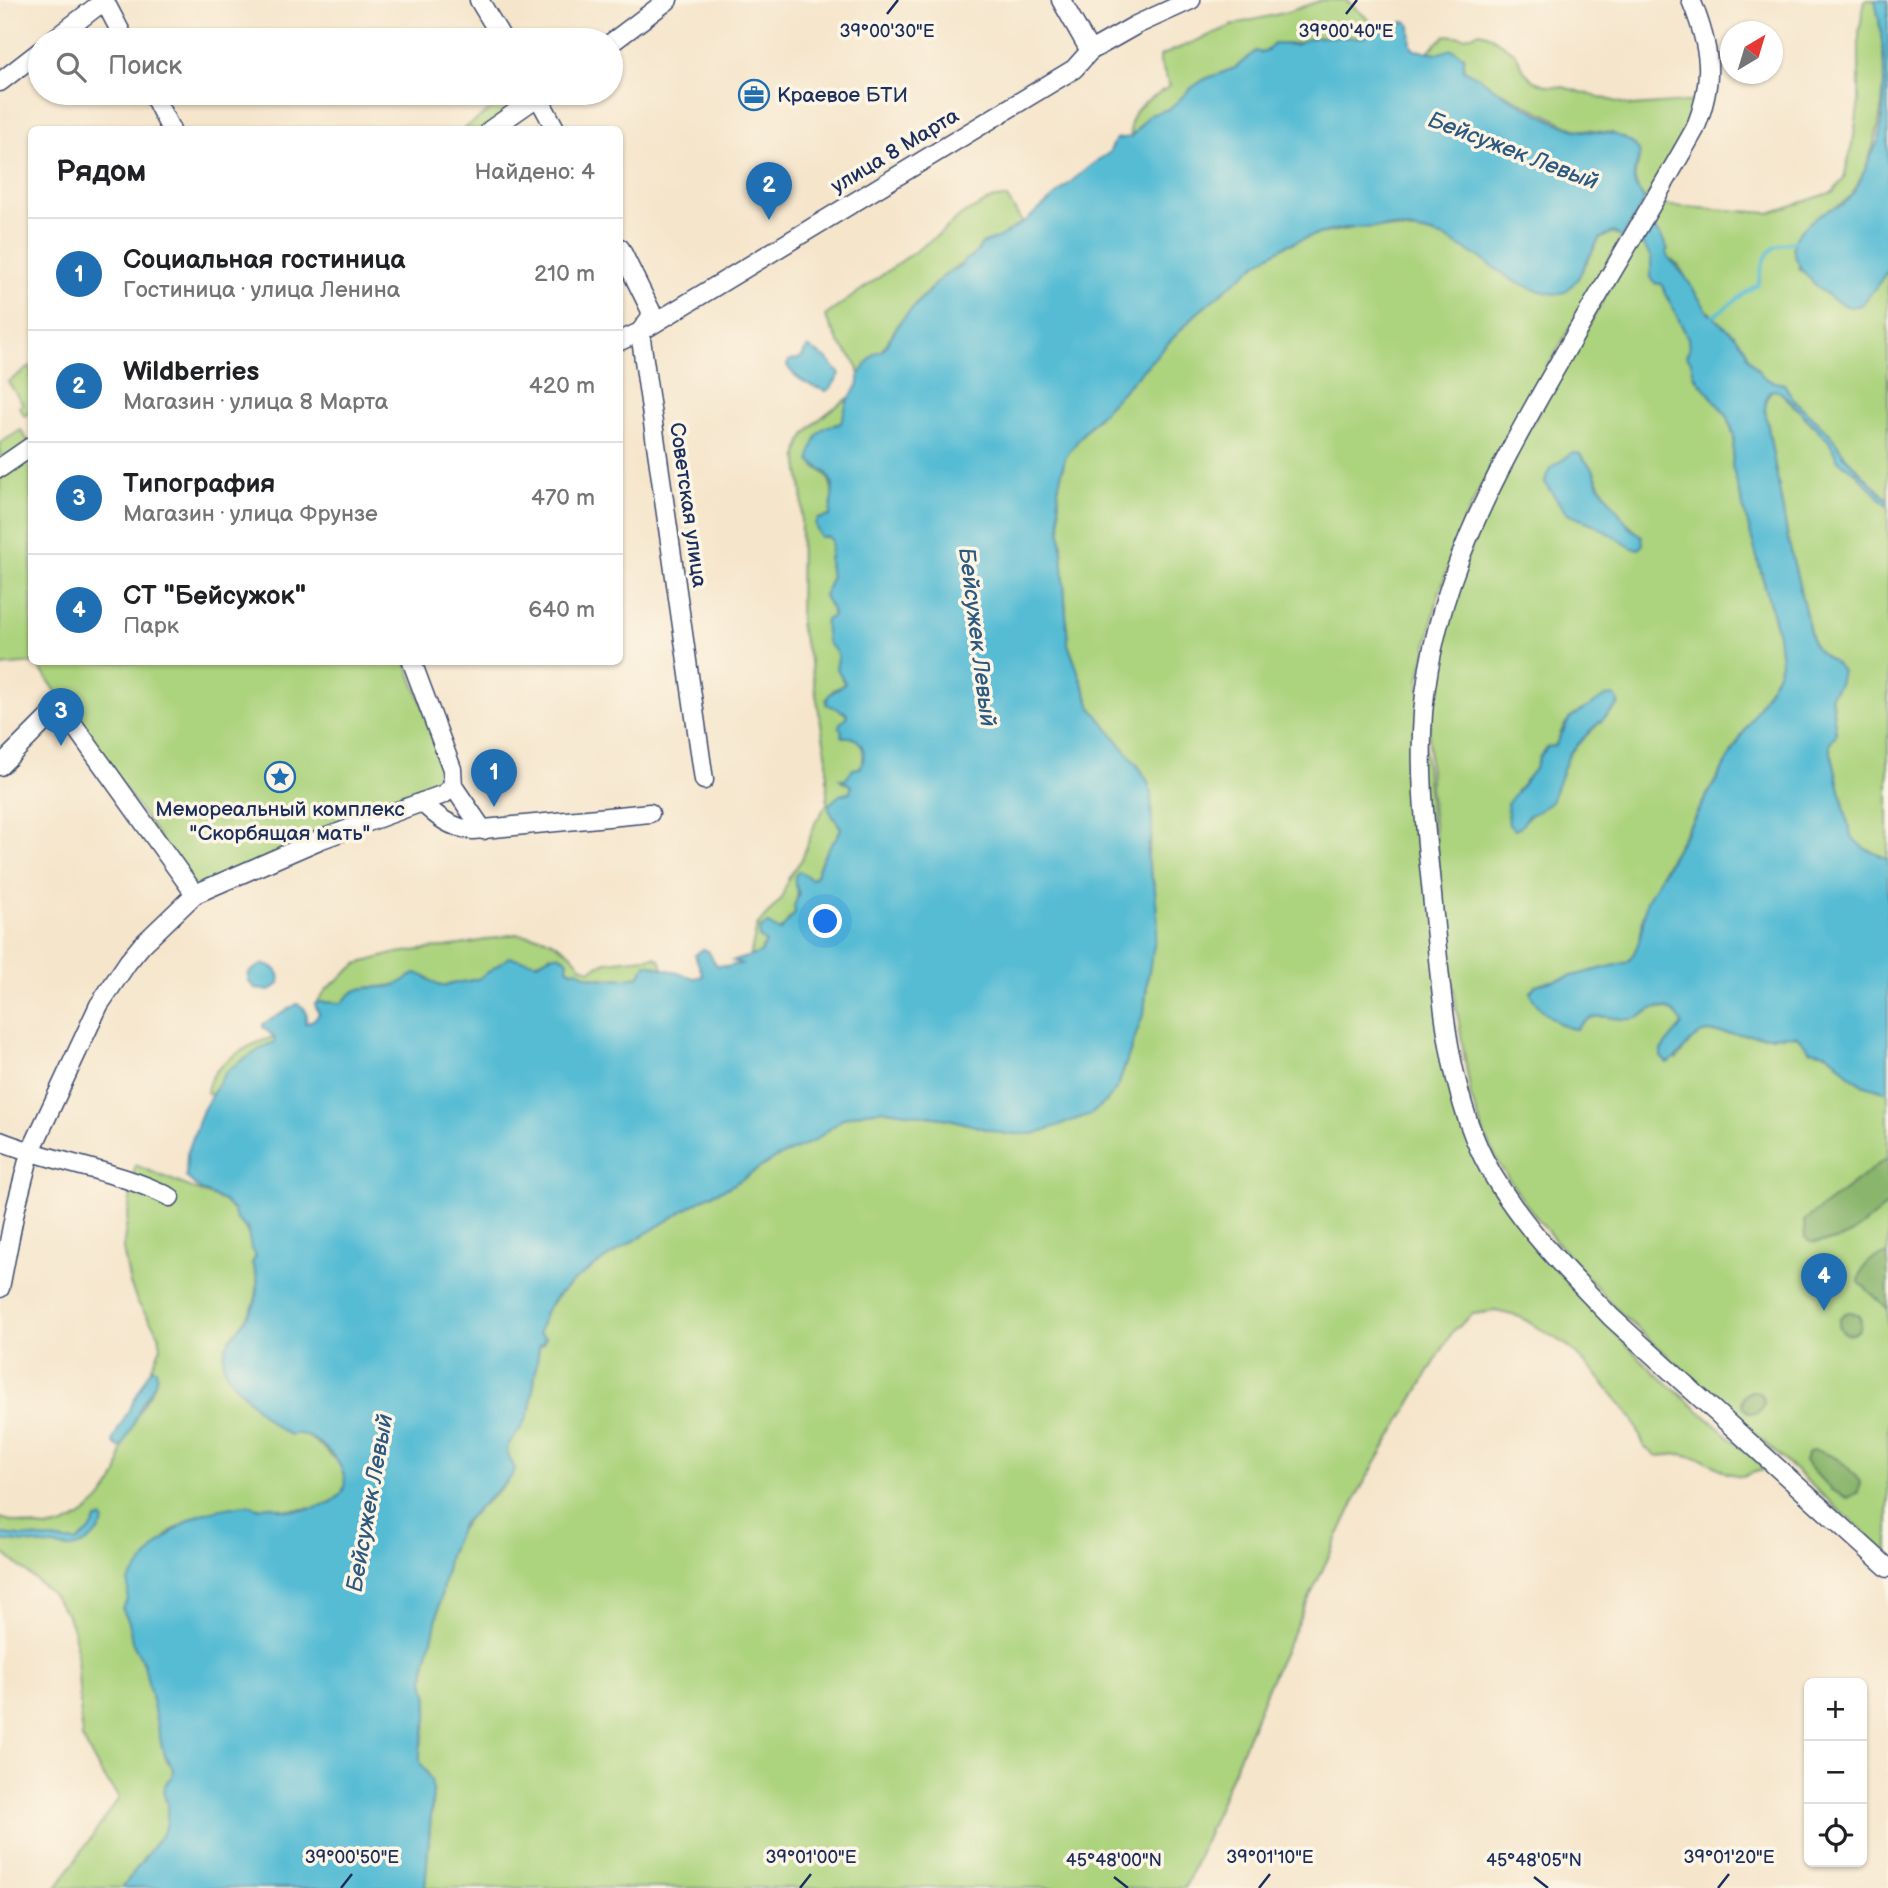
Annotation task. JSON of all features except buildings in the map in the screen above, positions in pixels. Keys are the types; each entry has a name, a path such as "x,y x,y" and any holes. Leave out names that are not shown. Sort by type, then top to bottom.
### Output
{"street":[{"path":"69,28 104,0 119,28"},
{"path":"479,0 496,28"},
{"path":"623,34 668,0"},
{"path":"1062,0 1090,51"},
{"name":"улица 8 Марта","path":"623,340 1074,69 1090,51 1136,25 1191,0"},
{"path":"1691,0 1707,51 1709,88 1695,129 1481,503 1454,573 1436,636 1423,711 1422,785 1436,944 1454,1063 1469,1124 1485,1161 1513,1204 1543,1242 1611,1317 1888,1568"},
{"path":"0,82 28,60"},
{"path":"158,105 169,126"},
{"path":"495,126 524,105"},
{"path":"544,105 554,126"},
{"name":"Советская улица","path":"623,254 650,306 650,318 639,332 704,780"},
{"path":"0,468 28,449"},
{"path":"413,665 452,769 453,786 483,830"},
{"path":"0,766 60,706 195,894"},
{"path":"0,1288 30,1153 87,1027 109,988 142,945 195,894 319,840 444,793 453,786"},
{"path":"422,802 434,814 453,826 483,830 650,813"},
{"path":"0,1141 30,1153 142,1184 170,1197"}],"green space":[{"path":"1322,0 1346,0 1375,25 1367,35 1360,38 1336,37 1275,44 1266,51 1256,51 1235,68 1205,79 1190,89 1171,108 1149,116 1131,137 1130,127 1136,112 1170,86 1160,63 1160,56 1239,23 1288,12"},
{"path":"1865,0 1875,0 1882,43 1884,84 1879,124 1867,165 1856,188 1842,203 1826,211 1799,268 1837,301 1888,271 1888,500 1846,457 1831,435 1793,399 1784,384 1763,377 1748,358 1746,349 1702,305 1679,266 1669,258 1660,235 1647,223 1658,205 1770,213 1833,192 1844,178 1854,136 1859,101 1859,32"},
{"path":"1480,32 1515,53 1525,72 1534,81 1549,86 1563,87 1632,106 1699,101 1688,127 1645,200 1636,183 1638,164 1613,133 1575,129 1495,89 1463,69 1464,61 1428,51 1446,35 1465,37"},
{"path":"497,105 519,105 487,126 468,126"},
{"path":"994,198 1007,198 1022,222 995,240 981,244 971,257 930,289 907,313 880,353 875,353 859,375 856,363 839,343 825,316 963,214"},
{"path":"1366,226 1424,232 1445,238 1512,280 1577,280 1599,239 1613,232 1622,237 1494,461 1465,519 1438,597 1419,681 1455,1106 1553,1266 1652,1370 1766,1469 1742,1476 1727,1473 1703,1459 1681,1454 1658,1456 1645,1448 1633,1419 1594,1372 1568,1346 1520,1317 1496,1311 1473,1314 1453,1331 1361,1488 1273,1675 1185,1888 425,1888 433,1791 427,1772 420,1762 428,1699 424,1681 449,1555 458,1533 469,1517 505,1485 515,1469 507,1453 508,1445 530,1411 539,1347 544,1342 539,1333 545,1312 556,1297 572,1282 614,1253 708,1196 729,1187 776,1158 814,1141 844,1118 885,1110 949,1119 1005,1134 1034,1134 1118,1086 1144,1012 1155,889 1147,859 1152,834 1151,795 1141,770 1091,707 1068,644 1058,489 1065,458 1111,402 1195,315 1231,283 1287,245 1314,235"},
{"path":"1639,238 1650,256 1654,283 1661,284 1688,338 1694,375 1728,417 1734,438 1732,466 1778,634 1782,662 1777,675 1662,872 1643,916 1641,940 1636,953 1629,962 1536,985 1530,992 1586,1018 1637,1018 1654,1008 1669,1009 1680,1016 1682,1025 1661,1050 1677,1059 1696,1034 1796,1035 1810,1050 1826,1053 1836,1060 1849,1075 1862,1084 1888,1092 1888,1554 1619,1312 1524,1202 1485,1137 1471,1097 1448,955 1430,786 1429,730 1448,615 1464,564 1496,487","holes":["1565,460 1594,471 1614,507 1642,536 1593,524 1567,514 1545,483 1551,468","1618,705 1572,751 1548,803 1528,816 1516,792 1535,769 1540,756 1548,747 1555,746 1566,722 1586,709"]},
{"path":"28,368 28,414 25,416 19,407 23,404 8,382"},
{"path":"1777,389 1829,441 1838,460 1855,472 1888,506 1888,859 1863,848 1851,836 1829,744 1836,734 1831,695 1839,684 1828,658 1819,653 1813,644 1788,539 1765,410 1766,399 1771,391"},
{"path":"850,397 841,423 828,426 815,467 827,476 832,487 830,516 817,519 824,536 829,537 832,542 829,562 831,578 824,596 832,613 827,637 837,651 842,680 845,683 833,690 826,700 847,715 848,736 854,737 864,747 863,764 842,782 852,785 850,792 840,795 833,817 841,828 823,857 815,877 811,879 803,873 798,887 795,913 783,930 773,927 759,937 766,943 761,953 750,956 757,926 781,899 789,877 802,859 816,821 827,804 827,759 811,665 800,626 802,490 798,452 801,442 814,424"},
{"path":"21,430 28,445 0,464 0,443"},
{"path":"28,455 28,664 0,666 0,475"},
{"path":"37,665 407,665 447,770 447,784 195,888"},
{"path":"515,934 543,937 554,942 571,953 581,966 590,970 606,962 655,957 661,961 663,970 652,965 642,970 640,976 597,978 570,970 550,955 537,962 503,962 480,978 465,982 435,985 428,978 410,977 394,985 358,990 342,1003 317,1002 327,989 357,964 397,953 460,945"},
{"path":"274,1037 276,1042 227,1071 213,1095 207,1093 215,1073 232,1057 254,1044"},
{"path":"1888,1157 1888,1204 1862,1227 1845,1237 1810,1242 1805,1237 1804,1221"},
{"path":"135,1165 224,1201 239,1219 248,1233 256,1256 252,1263 257,1285 254,1305 229,1340 233,1383 271,1423 304,1434 325,1449 341,1466 345,1488 340,1496 331,1502 315,1508 287,1510 268,1506 261,1509 246,1505 204,1513 171,1531 128,1582 129,1599 122,1608 129,1622 132,1642 144,1664 165,1757 173,1769 172,1777 167,1781 165,1799 167,1823 163,1833 122,1888 56,1888 119,1798 101,1773 82,1738 77,1656 74,1632 67,1614 49,1591 0,1550 0,1540 70,1548 86,1543 97,1519 89,1532 76,1542 3,1534 0,1536 0,1518 48,1528 69,1523 89,1510 106,1493 117,1474 122,1447 155,1382 156,1369 151,1369 161,1347 159,1334 138,1303 130,1284 123,1249"},
{"path":"1888,1255 1888,1309 1859,1282 1868,1262"},
{"path":"1850,1312 1858,1315 1861,1323 1858,1331 1850,1334 1842,1331 1839,1323 1842,1315"},
{"path":"1753,1391 1761,1394 1764,1402 1761,1410 1753,1413 1745,1410 1742,1402 1745,1394"},
{"path":"1814,1450 1835,1457 1845,1465 1860,1482 1858,1492 1848,1498 1831,1490 1805,1462 1807,1454"}],"water":[{"path":"1875,0 1888,0 1888,271 1862,305 1851,307 1833,299 1804,272 1794,252 1794,243 1799,233 1813,219 1848,200 1879,138 1884,104 1884,69"},
{"name":"Бейсужек Левый","path":"1402,22 1410,25 1411,45 1414,50 1439,53 1452,49 1464,56 1465,71 1534,111 1573,129 1613,134 1628,140 1639,153 1634,180 1645,200 1622,237 1613,232 1599,239 1577,280 1565,292 1554,294 1512,280 1445,238 1424,232 1394,227 1344,228 1287,245 1260,261 1195,315 1085,431 1065,458 1058,489 1068,644 1091,707 1141,770 1151,795 1152,834 1147,859 1155,889 1158,925 1144,1012 1118,1086 1107,1101 1091,1114 1034,1134 1005,1134 949,1119 885,1110 844,1118 814,1141 776,1158 729,1187 708,1196 614,1253 572,1282 556,1297 545,1312 539,1333 546,1338 539,1347 530,1411 508,1445 507,1453 515,1469 513,1475 462,1524 449,1555 424,1680 428,1699 420,1762 431,1780 433,1791 425,1888 122,1888 163,1833 167,1823 164,1786 172,1777 173,1769 163,1752 144,1664 132,1642 129,1622 122,1608 128,1599 128,1582 151,1552 169,1535 201,1514 248,1505 291,1511 313,1509 334,1500 344,1487 344,1476 331,1454 310,1438 300,1434 290,1435 273,1424 234,1384 224,1366 228,1343 252,1310 257,1297 258,1281 252,1263 256,1256 247,1229 236,1219 233,1210 224,1201 202,1191 186,1177 187,1154 203,1110 220,1081 227,1071 238,1063 275,1042 263,1024 297,1004 306,1012 305,1023 309,1022 319,1014 315,1004 317,1002 342,1003 356,991 392,986 415,973 442,986 478,979 509,957 538,963 560,955 568,961 567,968 571,971 579,970 591,977 617,979 640,976 646,964 694,978 703,976 695,955 703,949 708,951 717,966 725,967 741,964 733,961 761,953 766,943 759,937 760,928 768,924 780,931 795,913 794,906 799,894 795,882 796,874 799,871 811,879 815,877 823,857 841,828 829,810 829,804 840,795 850,792 852,786 840,779 846,779 853,769 860,768 863,762 862,746 854,738 842,737 839,727 847,715 826,704 828,696 845,683 836,667 837,654 828,644 826,632 826,620 833,616 824,596 831,578 829,562 832,542 829,537 820,537 815,525 817,519 830,516 833,486 827,473 810,461 818,434 826,427 841,423 847,402 859,383 859,375 864,367 875,353 883,350 901,321 939,280 948,272 959,268 965,259 972,257 981,244 1015,228 1109,153 1116,139 1131,137 1149,115 1171,108 1190,89 1205,79 1235,68 1256,51 1266,51 1274,44 1296,45 1320,37 1364,37 1375,25 1401,25"},
{"path":"1647,223 1660,235 1668,249 1666,252 1669,258 1684,275 1710,315 1735,335 1760,373 1766,379 1784,384 1793,399 1831,435 1846,458 1888,500 1888,506 1855,472 1838,460 1829,441 1784,395 1777,390 1770,391 1765,410 1788,539 1813,644 1842,671 1839,684 1831,695 1836,734 1829,744 1851,836 1863,848 1888,859 1888,1092 1862,1084 1849,1075 1836,1060 1826,1053 1810,1050 1796,1035 1706,1032 1700,1034 1667,1063 1661,1057 1661,1050 1682,1025 1671,1011 1657,1008 1632,1019 1602,1016 1590,1018 1576,1029 1549,1016 1530,992 1536,985 1628,962 1639,940 1647,900 1777,675 1781,662 1778,634 1732,466 1732,429 1728,417 1694,375 1691,361 1686,356 1689,349 1688,338 1661,284 1654,283 1651,278 1651,257 1639,238"},
{"path":"808,347 827,359 840,374 826,391 804,381 787,365 789,361 802,357"},
{"path":"1571,453 1579,453 1594,471 1599,485 1630,528 1642,536 1643,544 1639,549 1632,548 1593,524 1567,514 1545,483 1551,468"},
{"path":"1614,695 1618,705 1569,754 1551,802 1528,816 1521,827 1515,830 1509,825 1507,804 1535,769 1540,756 1548,747 1555,746 1570,718 1606,696"},
{"path":"263,964 274,968 279,976 279,984 270,991 256,989 248,981 249,972"},
{"path":"151,1369 156,1369 154,1386 122,1447 118,1447 113,1442 114,1437"},
{"path":"102,1518 104,1522 94,1536 76,1547 0,1540 2,1534 76,1542 89,1532 97,1519"}],"waterway":[{"path":"1709,319 1758,284 1762,266 1772,249 1796,241"}],"place":[{"name":"Краевое БТИ","path":"754,95"},
{"name":"Wildberries","path":"769,220"},
{"name":"Типография","path":"61,746"},
{"name":"Мемореальный комплекс \"Cкорбящая мать\"","path":"280,777"},
{"name":"Социальная гостиница","path":"494,807"},
{"name":"СТ \"Бейсужок\"","path":"1824,1311"}]}
